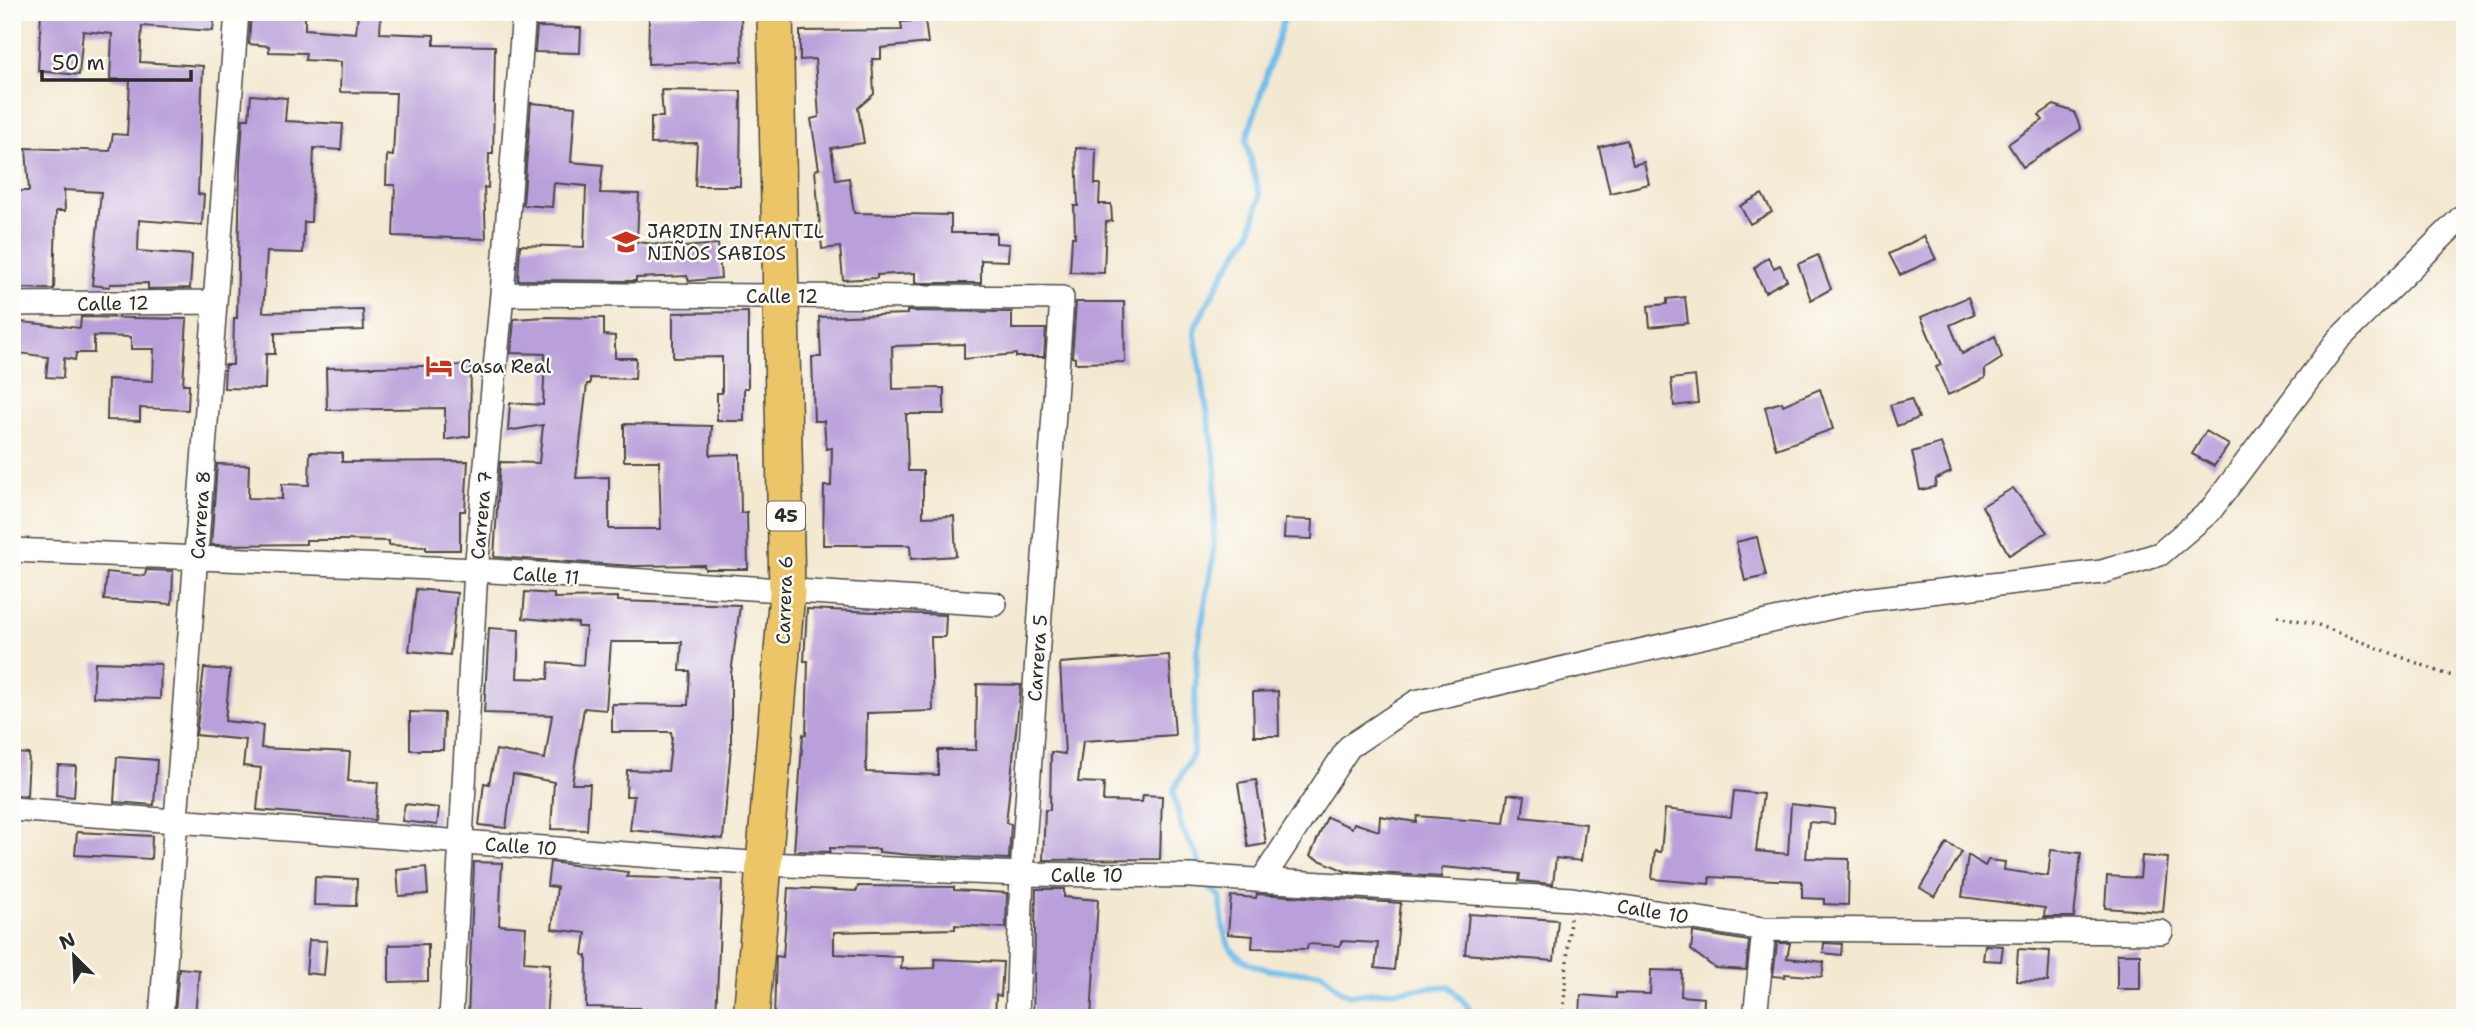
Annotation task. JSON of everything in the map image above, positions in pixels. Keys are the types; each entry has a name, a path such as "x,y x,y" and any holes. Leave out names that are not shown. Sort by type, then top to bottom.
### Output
{"main road":[{"name":"Carrera 6","path":"751,1018 787,592 783,296 775,12"}],"street":[{"name":"Carrera 8","path":"161,1018 237,12"},
{"path":"515,12 524,13"},
{"name":"Carrera 7","path":"451,1018 476,569 502,294 524,13"},
{"path":"1262,880 1349,747 1416,702 1863,600 2102,572 2160,554 2210,511 2338,340 2465,214"},
{"name":"Calle 12","path":"502,294 1062,298"},
{"name":"Carrera 5","path":"1017,1018 1023,874 1062,298"},
{"name":"Calle 12","path":"12,304 215,302"},
{"name":"Calle 11","path":"12,550 476,569 995,604"},
{"name":"Calle 10","path":"12,809 764,864 1023,874 1222,877 1572,898 1765,929 2161,932"},
{"path":"1755,1018 1765,929"}],"path":[{"path":"2277,616 2316,624 2448,675 2465,677"},
{"path":"1563,1018 1572,898"}],"building":[{"path":"41,12 215,12 213,31 142,26 140,62 203,66 198,194 204,195 202,225 139,220 138,251 192,255 190,288 148,289 148,283 110,284 109,287 92,285 101,192 64,190 65,211 56,211 54,289 12,288 12,191 29,191 26,148 110,151 113,134 127,135 130,80 110,79 112,34 83,31 79,75 38,71"},
{"path":"251,12 305,12 305,29 356,33 358,14 381,16 380,33 434,35 434,45 495,46 493,154 489,154 488,188 484,187 486,239 393,236 395,185 386,185 387,155 393,156 396,93 340,92 341,62 305,60 306,53 269,52 269,46 249,44"},
{"path":"741,12 742,61 648,64 649,16"},
{"path":"925,20 928,43 881,48 881,59 872,59 874,94 858,108 864,143 831,148 836,180 849,178 854,213 951,215 951,233 996,233 996,243 1009,244 1008,261 981,260 981,283 915,283 915,273 843,280 840,247 822,249 815,170 819,169 811,119 819,117 815,59 800,60 800,31 902,30 901,22"},
{"path":"537,27 581,28 580,53 535,52"},
{"path":"661,90 741,91 740,186 695,186 697,143 651,144 651,117 663,117"},
{"path":"251,95 287,98 285,121 343,124 341,150 314,148 311,222 304,222 303,253 267,252 263,312 363,310 364,330 275,333 275,354 266,354 265,389 224,388 225,365 233,365 243,119 249,119"},
{"path":"531,103 575,107 571,162 603,165 600,193 639,194 637,242 684,247 718,244 721,278 689,281 687,276 636,278 636,281 518,280 520,245 584,247 586,186 554,183 552,207 523,205"},
{"path":"2054,105 2074,112 2081,129 2023,167 2008,144 2043,120 2039,115"},
{"path":"1627,140 1633,165 1644,162 1649,184 1610,193 1599,147"},
{"path":"1076,148 1096,149 1095,184 1100,184 1099,204 1111,204 1112,221 1106,222 1104,273 1070,272 1072,237 1075,237 1074,206 1078,206"},
{"path":"1762,194 1772,212 1750,224 1740,206"},
{"path":"1924,236 1936,259 1900,275 1889,254"},
{"path":"1818,255 1831,289 1811,300 1798,264"},
{"path":"1768,257 1774,268 1780,265 1787,280 1765,292 1754,268"},
{"path":"1685,297 1688,323 1650,327 1648,306 1667,304 1667,299"},
{"path":"1968,297 1974,314 1950,325 1962,354 1995,336 2002,358 1985,369 1985,378 1948,395 1936,367 1941,365 1921,317"},
{"path":"1076,302 1124,302 1125,362 1075,363 1075,358 1072,357"},
{"path":"907,311 1012,312 1012,329 1046,329 1044,357 1016,357 1016,354 964,359 964,344 892,346 893,389 944,388 944,414 906,414 908,471 923,471 923,517 954,516 956,556 911,559 910,545 823,545 824,486 831,486 832,448 826,449 824,421 814,421 812,357 821,357 819,317 907,314"},
{"path":"748,312 748,388 744,388 744,421 717,421 717,393 722,393 722,357 673,358 673,313"},
{"path":"81,317 187,319 183,384 189,384 188,410 140,408 140,421 107,420 108,379 153,381 154,349 131,349 131,337 94,336 94,353 76,353 75,360 64,358 63,378 46,377 48,357 12,352 12,321 80,328"},
{"path":"604,318 604,335 615,336 615,358 636,358 635,379 590,378 590,384 587,384 576,478 609,477 609,529 661,529 659,461 624,461 624,424 712,426 710,455 740,454 741,513 747,512 748,569 705,569 704,565 634,566 494,557 500,462 539,463 543,425 508,431 510,403 543,405 545,354 511,353 514,319"},
{"path":"471,365 470,436 445,440 445,408 327,410 326,368"},
{"path":"1695,376 1698,403 1674,406 1671,379"},
{"path":"1820,389 1833,429 1776,449 1765,407 1782,402 1783,405"},
{"path":"1911,399 1919,418 1897,426 1890,405"},
{"path":"2206,431 2229,445 2214,466 2192,454"},
{"path":"1941,443 1951,472 1936,479 1935,487 1920,490 1912,452"},
{"path":"310,452 342,453 342,462 468,461 465,511 460,511 460,550 426,550 426,547 389,545 389,541 340,540 306,540 306,544 211,545 217,464 249,465 248,498 282,499 282,484 309,485"},
{"path":"2013,488 2047,532 2009,555 1982,506"},
{"path":"1285,519 1313,520 1312,539 1284,538"},
{"path":"1757,537 1766,576 1745,581 1736,542"},
{"path":"146,570 173,571 172,604 104,600 107,572 145,576"},
{"path":"416,589 457,593 450,655 409,651"},
{"path":"525,592 554,594 554,598 618,597 618,601 740,605 731,674 731,746 723,839 630,830 634,796 626,796 627,770 668,771 672,737 671,732 612,732 612,704 688,705 690,671 680,671 682,642 611,642 606,710 584,708 572,784 590,784 587,830 551,829 554,782 513,774 506,828 479,825 484,783 489,784 496,750 545,759 552,715 484,713 489,628 519,630 517,678 548,679 549,662 583,665 586,627 578,627 578,623 523,618"},
{"path":"807,609 946,615 945,637 931,637 933,711 867,713 866,772 938,775 938,750 976,750 977,684 1021,685 1006,823 1011,824 1009,859 911,855 879,852 879,849 830,848 830,852 794,851 803,734 806,735 808,661 804,661"},
{"path":"1169,655 1175,735 1083,741 1078,782 1104,783 1103,801 1142,802 1143,795 1162,796 1160,859 1043,860 1045,810 1050,810 1051,752 1065,754 1060,663"},
{"path":"95,662 161,664 160,699 93,697"},
{"path":"204,668 230,670 225,721 263,725 261,748 350,752 348,781 378,782 375,820 257,810 261,768 243,766 246,740 196,735"},
{"path":"1278,691 1279,736 1254,736 1253,692"},
{"path":"410,712 444,713 443,750 410,750"},
{"path":"12,753 29,754 27,796 12,795"},
{"path":"117,757 157,760 154,805 114,802"},
{"path":"58,765 76,766 74,797 56,795"},
{"path":"1256,780 1266,844 1248,847 1238,783"},
{"path":"1734,791 1763,794 1756,851 1788,854 1791,804 1835,809 1834,824 1809,822 1806,858 1849,859 1848,905 1824,904 1824,899 1802,898 1802,881 1710,877 1709,884 1652,879 1655,851 1661,852 1665,809 1731,817"},
{"path":"1508,794 1525,796 1522,817 1586,824 1581,861 1556,858 1553,884 1519,881 1520,874 1442,867 1441,877 1345,871 1310,856 1327,817 1352,828 1354,823 1379,831 1380,816 1416,822 1417,816 1504,823"},
{"path":"405,804 439,808 437,825 402,821"},
{"path":"77,832 152,836 151,859 75,855"},
{"path":"1947,843 1962,852 1935,897 1920,888"},
{"path":"2051,850 2081,853 2074,917 2044,917 2045,908 1962,897 1968,855 1985,866 1988,860 2005,862 2004,870 2048,876"},
{"path":"2142,856 2168,858 2163,912 2105,908 2107,876 2140,878"},
{"path":"474,862 502,863 499,925 526,927 524,962 550,964 546,1018 468,1018"},
{"path":"550,862 628,872 627,877 722,880 716,1018 640,1018 640,1008 586,1007 587,956 583,955 586,933 552,929 557,887 547,886"},
{"path":"426,867 428,894 399,896 397,870"},
{"path":"315,877 357,879 356,906 314,905"},
{"path":"858,886 954,887 954,890 1007,893 1006,928 955,925 955,929 834,932 834,954 902,957 901,969 935,968 935,959 1003,962 1001,996 996,995 995,1018 774,1018 776,956 783,957 788,888 857,891"},
{"path":"1036,889 1064,889 1064,897 1098,900 1091,1018 1033,1018"},
{"path":"1257,894 1401,903 1394,970 1375,968 1378,943 1341,941 1340,946 1308,944 1307,949 1252,948 1253,936 1228,934 1231,896 1256,898"},
{"path":"1469,914 1558,920 1554,961 1465,954"},
{"path":"1693,932 1749,941 1746,970 1715,968 1691,950"},
{"path":"309,940 327,941 324,975 306,973"},
{"path":"1777,943 1790,943 1787,958 1824,962 1822,977 1785,974 1785,977 1773,976"},
{"path":"1824,943 1842,944 1841,955 1823,953"},
{"path":"428,944 428,981 389,982 389,945"},
{"path":"1985,945 2003,946 2001,961 1983,960"},
{"path":"2018,949 2050,951 2048,982 2016,981"},
{"path":"2117,954 2140,954 2140,989 2117,989"},
{"path":"179,968 199,970 195,1015 175,1013"},
{"path":"1651,970 1682,971 1681,996 1704,998 1703,1018 1580,1018 1581,995 1616,998 1616,993 1650,994"}],"waterway":[{"path":"1202,871 1197,855 1182,829 1173,791 1193,754 1197,652 1213,559 1216,467 1194,329 1225,271 1251,232 1260,197 1246,141 1286,12"},
{"path":"1205,885 1220,896 1225,935 1231,948 1240,958 1252,965 1279,971 1321,972 1342,992 1350,995 1449,986 1478,1018"}],"place":[{"name":"JARDIN INFANTIL NIÑOS SABIOS","path":"626,242"},
{"name":"Casa Real","path":"439,366"}]}
